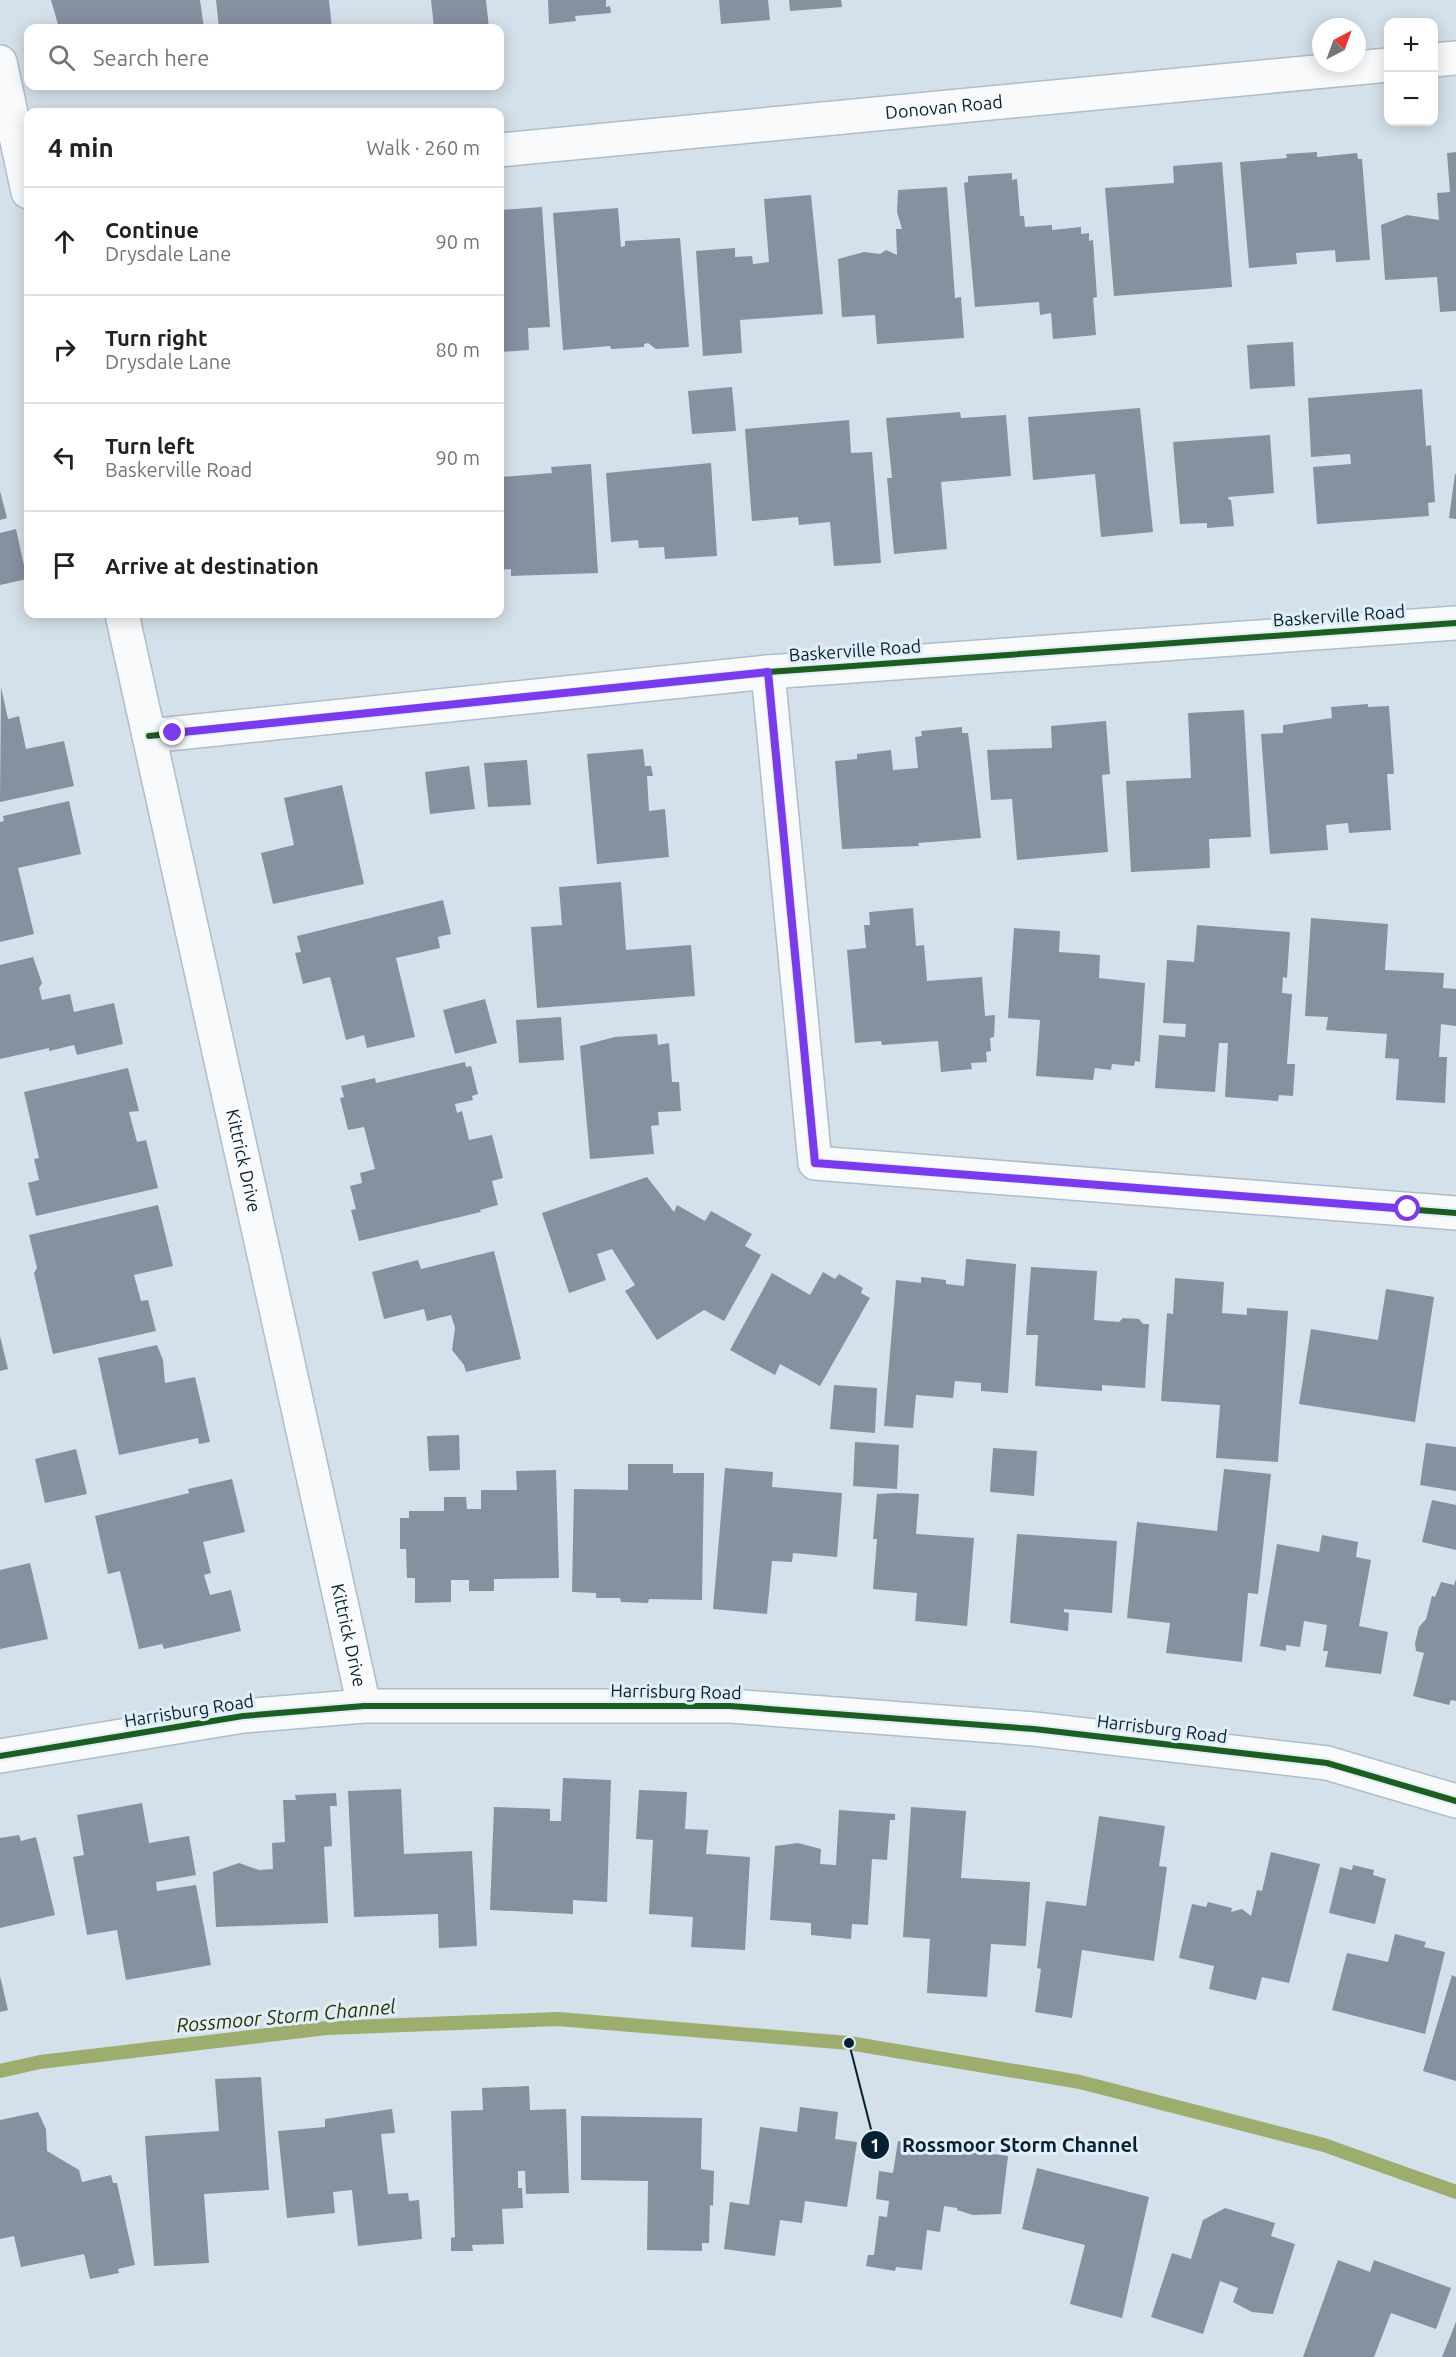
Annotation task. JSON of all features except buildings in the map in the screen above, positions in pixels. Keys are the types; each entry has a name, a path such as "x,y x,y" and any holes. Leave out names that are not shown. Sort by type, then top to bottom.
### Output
{"street":[{"path":"1438,60 1456,58"},
{"path":"0,62 24,173"},
{"name":"Donovan Road","path":"504,150 1384,65"},
{"name":"Kittrick Drive","path":"123,618 364,1706"},
{"name":"Baskerville Road","path":"149,736 768,672 1456,623"},
{"path":"768,672 815,1163 1456,1213"},
{"name":"Harrisburg Road","path":"0,1756 243,1716 364,1706 730,1706 1034,1729 1327,1763 1456,1801"}],"waterway":[{"name":"Rossmoor Storm Channel","path":"0,2071 40,2062 327,2028 558,2019 849,2043 1080,2082 1324,2145 1456,2192"}],"cycle path":[{"path":"149,736 768,672 1456,623"},
{"path":"768,672 815,1163 1456,1213"},
{"path":"0,1756 243,1716 364,1706 730,1706 1034,1729 1327,1763 1456,1801"}],"place":[{"name":"Rossmoor Storm Channel","path":"849,2043"}],"route":[{"path":"173,733 768,672 815,1163 1408,1209"}]}
